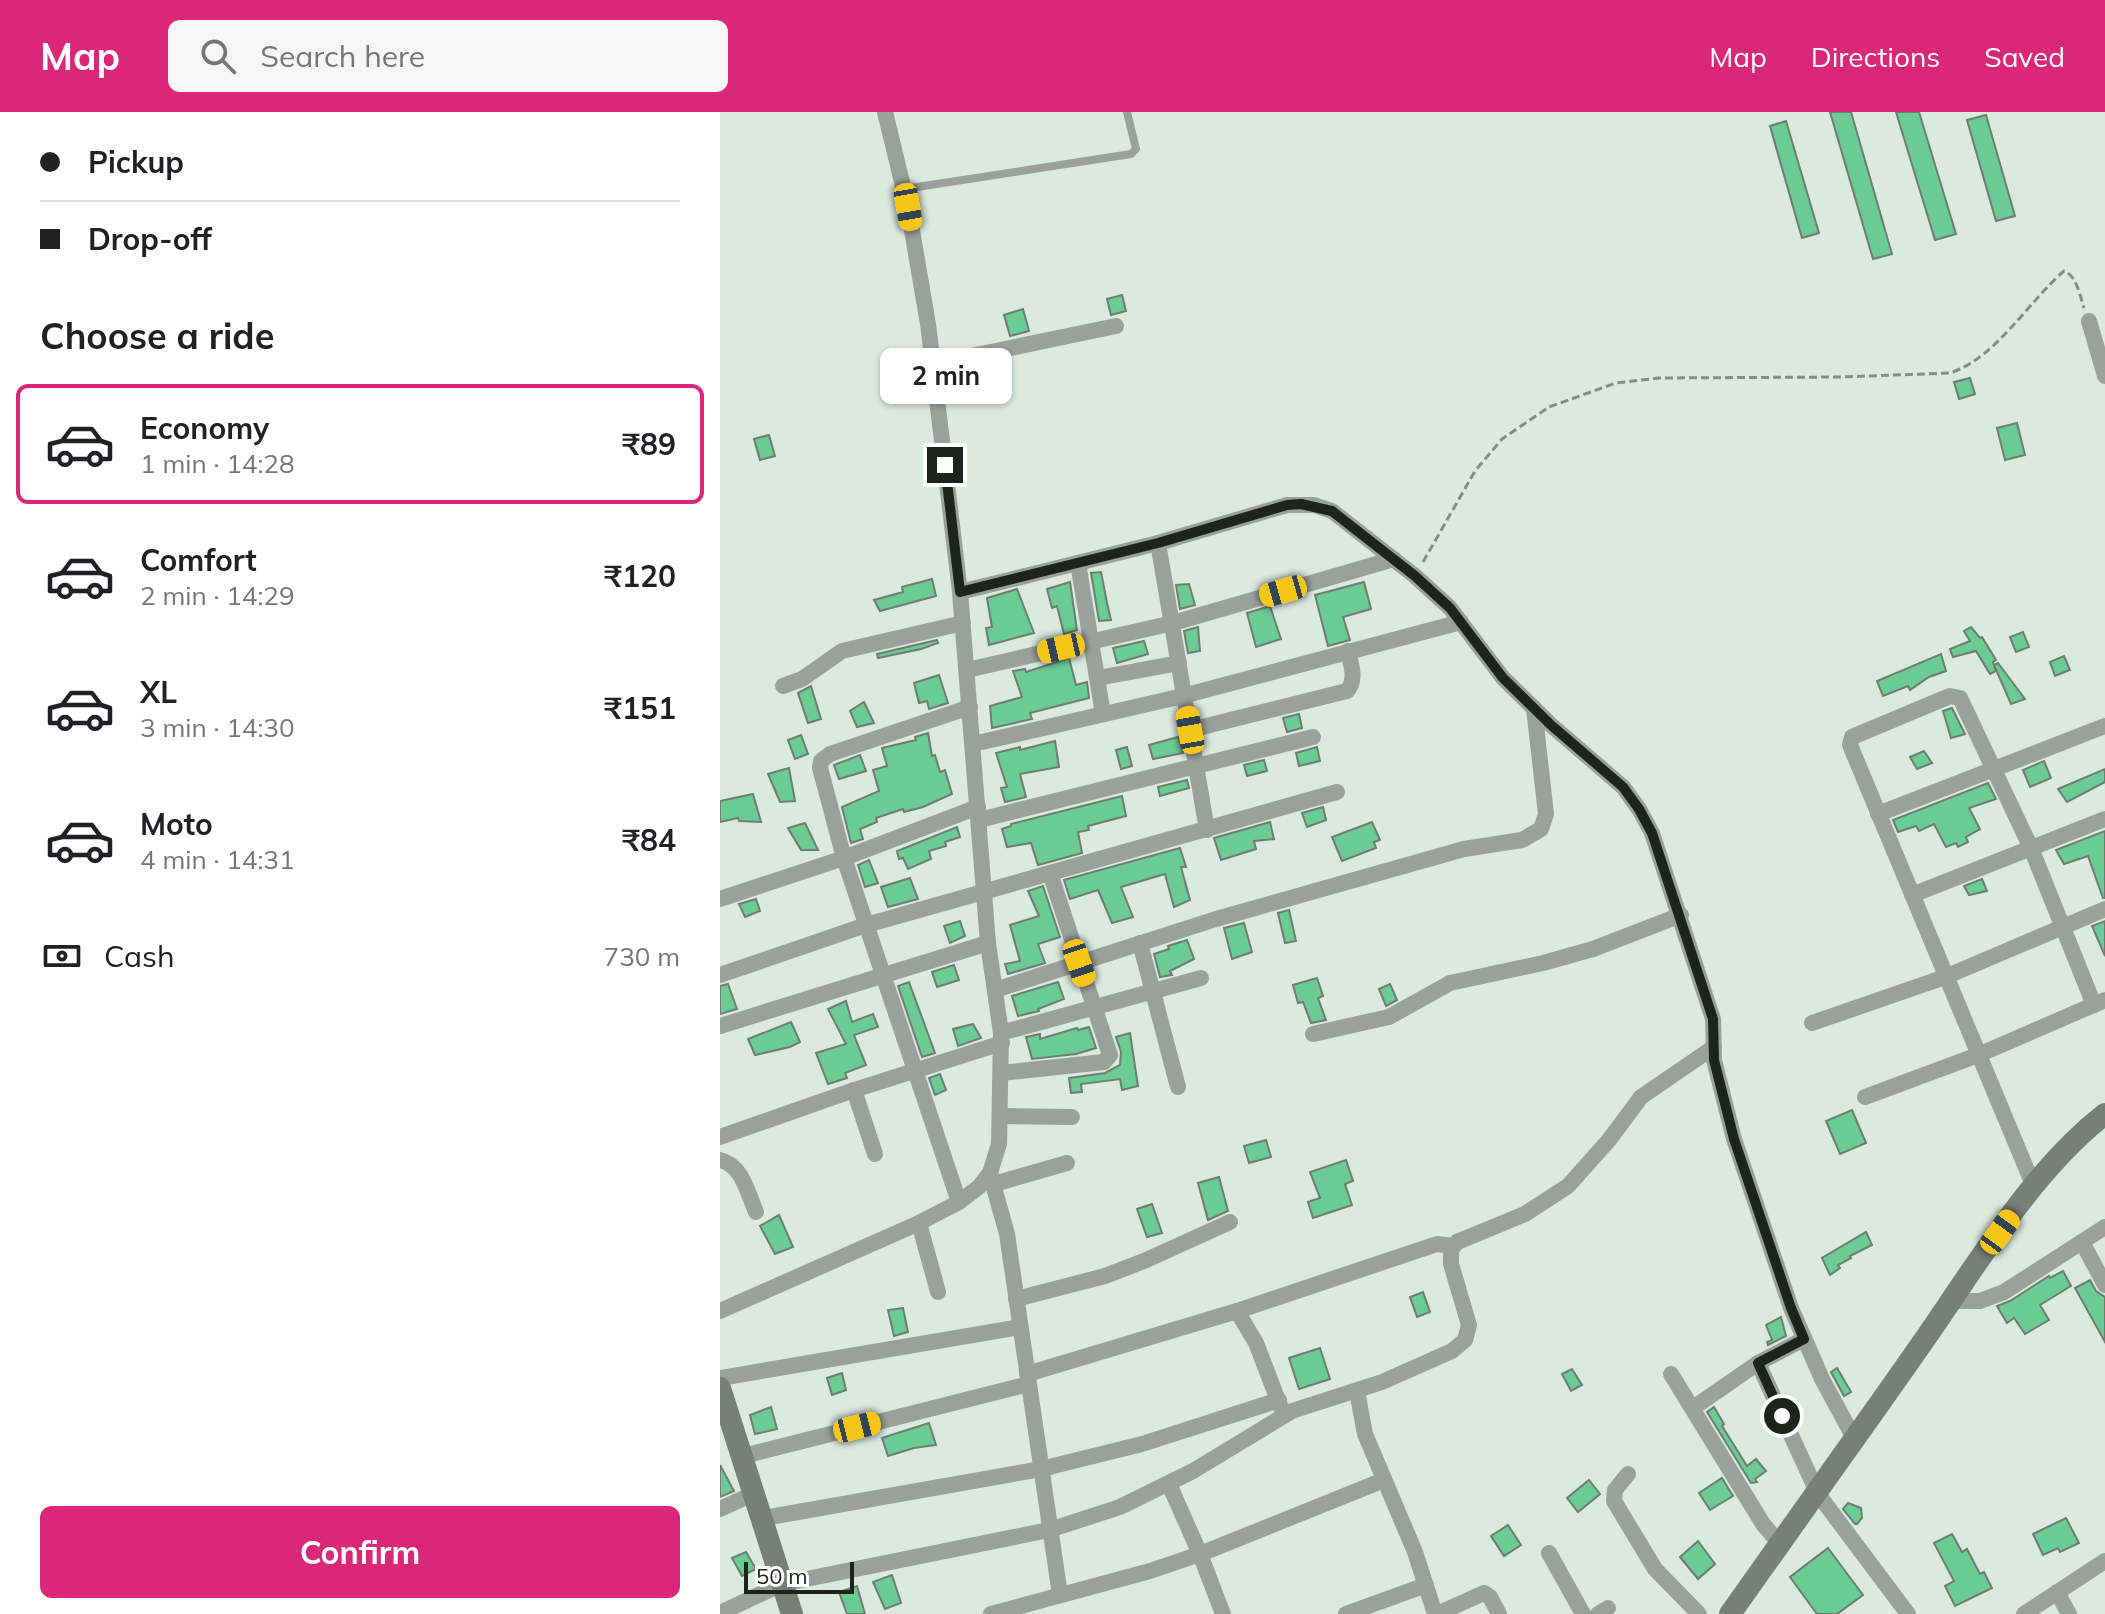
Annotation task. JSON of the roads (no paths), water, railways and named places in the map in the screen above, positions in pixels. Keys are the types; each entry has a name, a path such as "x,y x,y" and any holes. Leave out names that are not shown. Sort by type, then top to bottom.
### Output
{"main road":[{"path":"1730,1614 2034,1187 2063,1150 2105,1114"},
{"path":"720,1388 764,1518 792,1614"}],"street":[{"path":"885,112 904,189 933,364 960,592 988,943 1001,1038 1001,1116 992,1179 1007,1234 1060,1595"},
{"path":"2089,321 2105,376"},
{"path":"933,364 1116,326"},
{"path":"960,592 1158,543 1287,505 1301,504 1332,511 1415,576 1461,622 1503,678 1610,774 1639,809 1652,833 1713,1019 1714,1060 1734,1139 1791,1308 1822,1379 1855,1440"},
{"path":"1158,543 1207,830"},
{"path":"967,670 1173,623 1394,559"},
{"path":"1078,563 1103,714"},
{"path":"973,744 1183,696 1461,622"},
{"path":"783,686 802,679 842,651 963,623"},
{"path":"1190,730 1347,691 1353,675 1348,651"},
{"path":"1098,678 1179,663"},
{"path":"1865,1097 1978,1055 2099,1002 1963,701 1956,696 1852,737 1850,745 1945,977 1978,1055 2034,1187"},
{"path":"959,1202 844,858 820,768 821,761 830,754 970,707"},
{"path":"995,990 1140,943 1464,849 1522,840 1534,834 1545,823 1546,803 1534,708"},
{"path":"1878,814 2105,726"},
{"path":"720,899 978,814 1196,767 1313,737"},
{"path":"720,975 866,925 1337,792"},
{"path":"1912,895 2105,819"},
{"path":"1001,1073 1108,1059 1110,1051 1050,873"},
{"path":"1812,1023 1945,977 2105,909"},
{"path":"1313,1034 1389,1017 1450,983 1593,949 1681,915"},
{"path":"720,1026 988,943"},
{"path":"1140,943 1178,1087"},
{"path":"720,1137 915,1071 1001,1038 1201,978"},
{"path":"764,1518 1041,1469 1281,1408 1309,1404 1357,1391 1452,1351 1465,1340 1468,1332 1468,1315 1449,1255 1453,1246 1467,1236 1525,1214 1558,1194 1579,1177 1641,1097 1714,1047"},
{"path":"854,1090 875,1154"},
{"path":"1001,1116 1072,1117"},
{"path":"720,1160 732,1163 737,1169 756,1212"},
{"path":"720,1311 919,1223 959,1202 992,1179 1067,1163"},
{"path":"1016,1299 1105,1276 1230,1222"},
{"path":"919,1223 938,1292"},
{"path":"1950,1301 1980,1301 2004,1292 2105,1227"},
{"path":"2082,1242 2105,1285"},
{"path":"743,1456 1028,1379 1437,1244 1453,1246"},
{"path":"1237,1311 1256,1343 1281,1408"},
{"path":"720,1378 1020,1327"},
{"path":"1693,1408 1758,1363 1804,1339"},
{"path":"1758,1363 1818,1494 1908,1614"},
{"path":"1671,1374 1763,1524 1780,1544"},
{"path":"1357,1391 1365,1434 1415,1552 1436,1614 1484,1593 1490,1597 1499,1614"},
{"path":"720,1613 782,1584 1049,1530 1120,1507 1169,1484 1281,1408"},
{"path":"1628,1474 1615,1490 1614,1501 1655,1569 1699,1614"},
{"path":"991,1614 1031,1609 1060,1595 1200,1554 1384,1480"},
{"path":"1169,1484 1223,1614"},
{"path":"720,1509 755,1493"},
{"path":"1549,1553 1583,1614"},
{"path":"2024,1614 2105,1561"},
{"path":"1346,1614 1377,1608 1426,1585"},
{"path":"2057,1592 2069,1614"}],"lane":[{"path":"904,189 1131,154 1136,149 1136,143 1127,112"}]}
